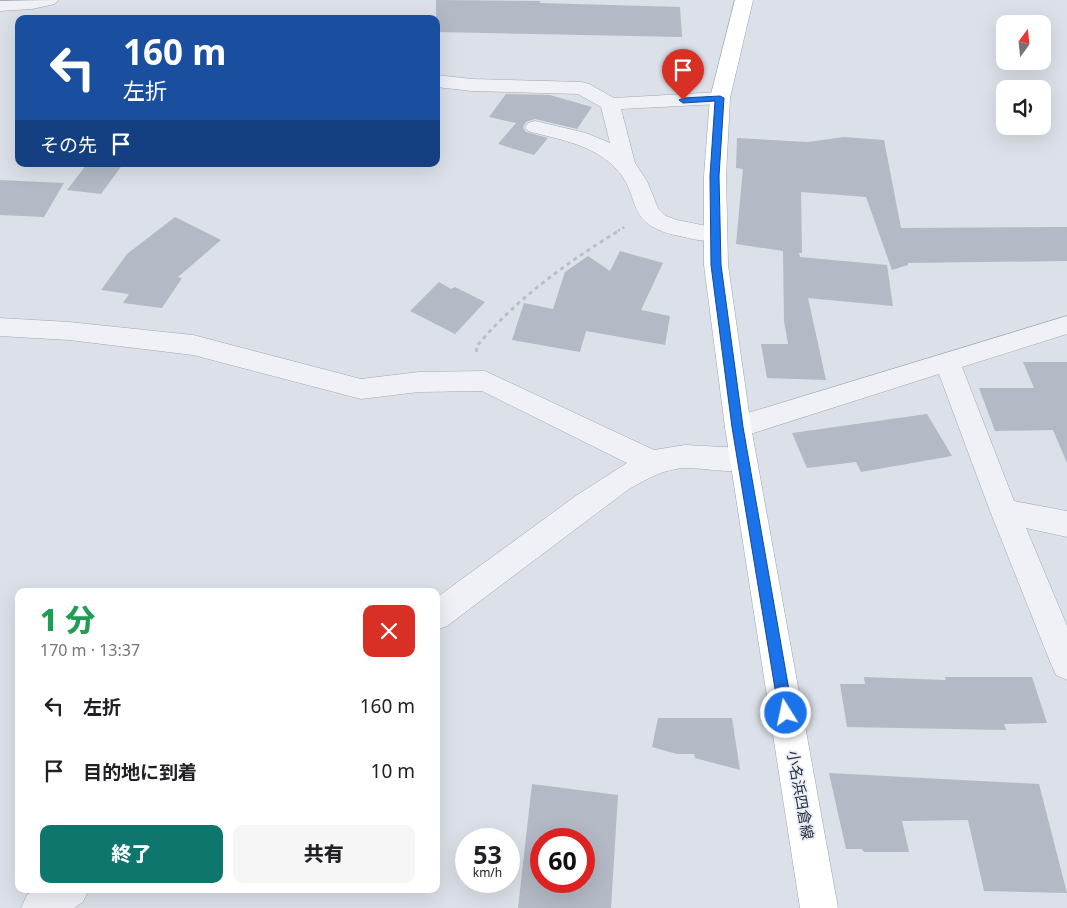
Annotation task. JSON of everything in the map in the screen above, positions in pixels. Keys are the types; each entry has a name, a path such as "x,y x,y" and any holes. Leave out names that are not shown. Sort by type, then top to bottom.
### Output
{"main road":[{"name":"小名浜四倉線","path":"744,0 720,98 714,176 716,265 743,460 819,908"}],"street":[{"path":"0,6 32,4 49,0"},
{"path":"440,81 472,85 582,88 610,104 720,98"},
{"path":"610,104 625,162 636,181 648,212 656,220 666,225 714,234"},
{"path":"535,127 579,139 612,152 625,162"},
{"path":"738,427 1067,325"},
{"path":"0,327 69,331 193,344 361,389 419,382 484,381 652,462"},
{"path":"948,363 1004,511 1067,664"},
{"path":"440,613 619,481 652,462 685,456 743,460"},
{"path":"1004,511 1067,524"},
{"path":"40,908 64,893"}],"path":[{"path":"484,381 478,365 476,347 495,323 555,270 648,212"}],"building":[{"path":"436,0 540,1 540,3 680,7 682,37 440,32 440,15 436,15"},
{"path":"506,94 550,95 592,107 577,129 535,119 526,122 523,127 526,132 548,138 534,155 498,144 516,123 489,117"},
{"path":"844,137 884,140 901,228 1067,227 1067,261 908,263 908,265 892,270 866,197 801,192 802,253 799,253 800,257 887,265 893,306 808,298 826,380 767,378 761,344 788,344 784,321 783,251 736,244 743,169 736,168 737,138 807,142"},
{"path":"85,167 121,167 101,194 67,190"},
{"path":"0,180 64,183 44,217 0,215"},
{"path":"175,217 221,240 178,277 182,278 162,308 123,303 129,294 101,290 127,254"},
{"path":"620,251 663,263 641,310 670,316 665,345 586,331 580,352 512,340 524,303 553,309 565,272 588,256 610,271"},
{"path":"439,282 451,289 455,287 485,302 455,334 410,311"},
{"path":"1023,362 1067,362 1067,463 1053,430 995,431 979,388 1034,388"},
{"path":"927,414 952,456 861,472 856,462 807,468 792,433"},
{"path":"864,677 946,680 945,677 1032,677 1047,723 1004,724 1006,730 847,727 840,684 865,684"},
{"path":"658,718 732,718 740,770 695,758 694,754 677,754 652,747"},
{"path":"829,773 1039,784 1067,893 984,891 968,820 902,821 909,852 864,852 862,849 846,849"},
{"path":"532,784 618,795 611,908 518,908"}],"route":[{"path":"683,100 720,98 714,176 716,265 738,427 786,713"}]}
